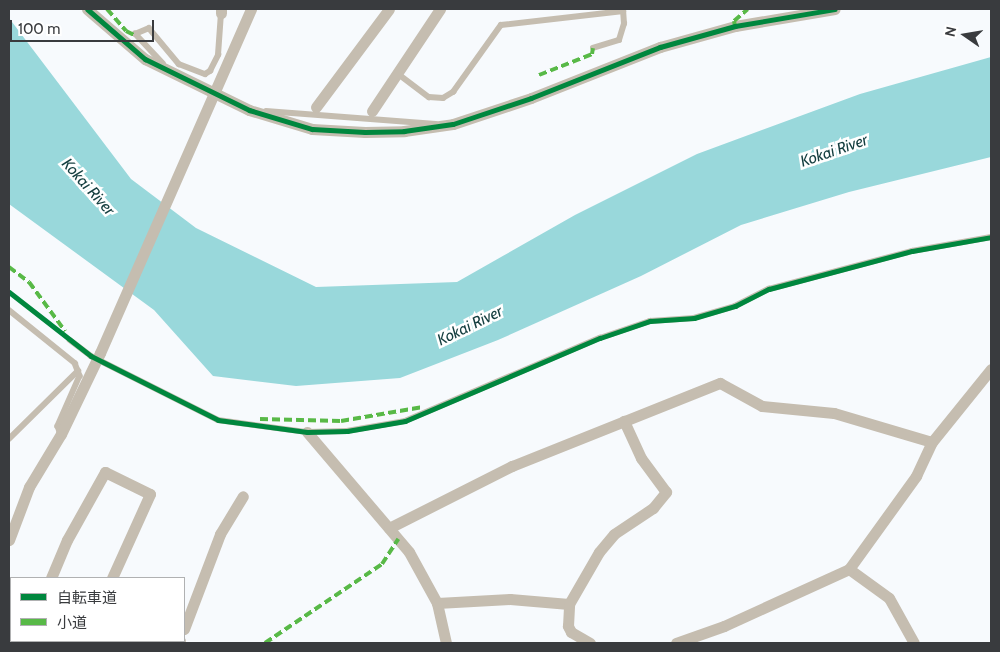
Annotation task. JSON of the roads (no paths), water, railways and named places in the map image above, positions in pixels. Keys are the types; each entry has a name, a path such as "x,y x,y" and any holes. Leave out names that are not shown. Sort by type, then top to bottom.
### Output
{"street":[{"path":"87,9 145,59 212,98 287,124 331,131 404,131 443,125 522,101 673,44 752,23 835,9"},
{"path":"9,540 29,487 61,434 99,356 250,9"},
{"path":"315,110 389,9"},
{"path":"371,114 440,9"},
{"path":"676,643 724,626 849,569 916,476 932,442 991,368"},
{"path":"389,528 512,466 720,383 762,406 834,413 932,442"},
{"path":"590,643 571,632 568,626 569,604 599,552 614,534 654,508 666,492 641,458 624,421"},
{"path":"307,432 409,552 437,603 446,643"},
{"path":"51,577 67,540 106,472 150,494 112,577"},
{"path":"185,626 220,534 243,496"},
{"path":"849,569 889,598 913,643"},
{"path":"437,603 510,598 569,604"}],"lane":[{"path":"397,73 429,97 443,98 453,92 501,25 623,10 624,24 619,40 593,48"},
{"path":"175,76 135,34 149,28 179,64 205,74 210,72 218,55 221,11"},
{"path":"249,110 315,110 371,114 443,125"},
{"path":"70,340 218,420 307,432 347,431 405,421 600,338 650,321 694,318 735,306 779,286 912,251 991,236"},
{"path":"9,310 75,363 79,383 58,426 61,434"},
{"path":"9,439 78,371"}],"water":[{"name":"Kokai River","path":"9,18 131,179 196,228 316,287 457,282 575,215 697,154 860,94 991,57 991,157 849,192 741,225 641,276 498,340 400,378 296,386 213,376 154,310 9,204"}]}
